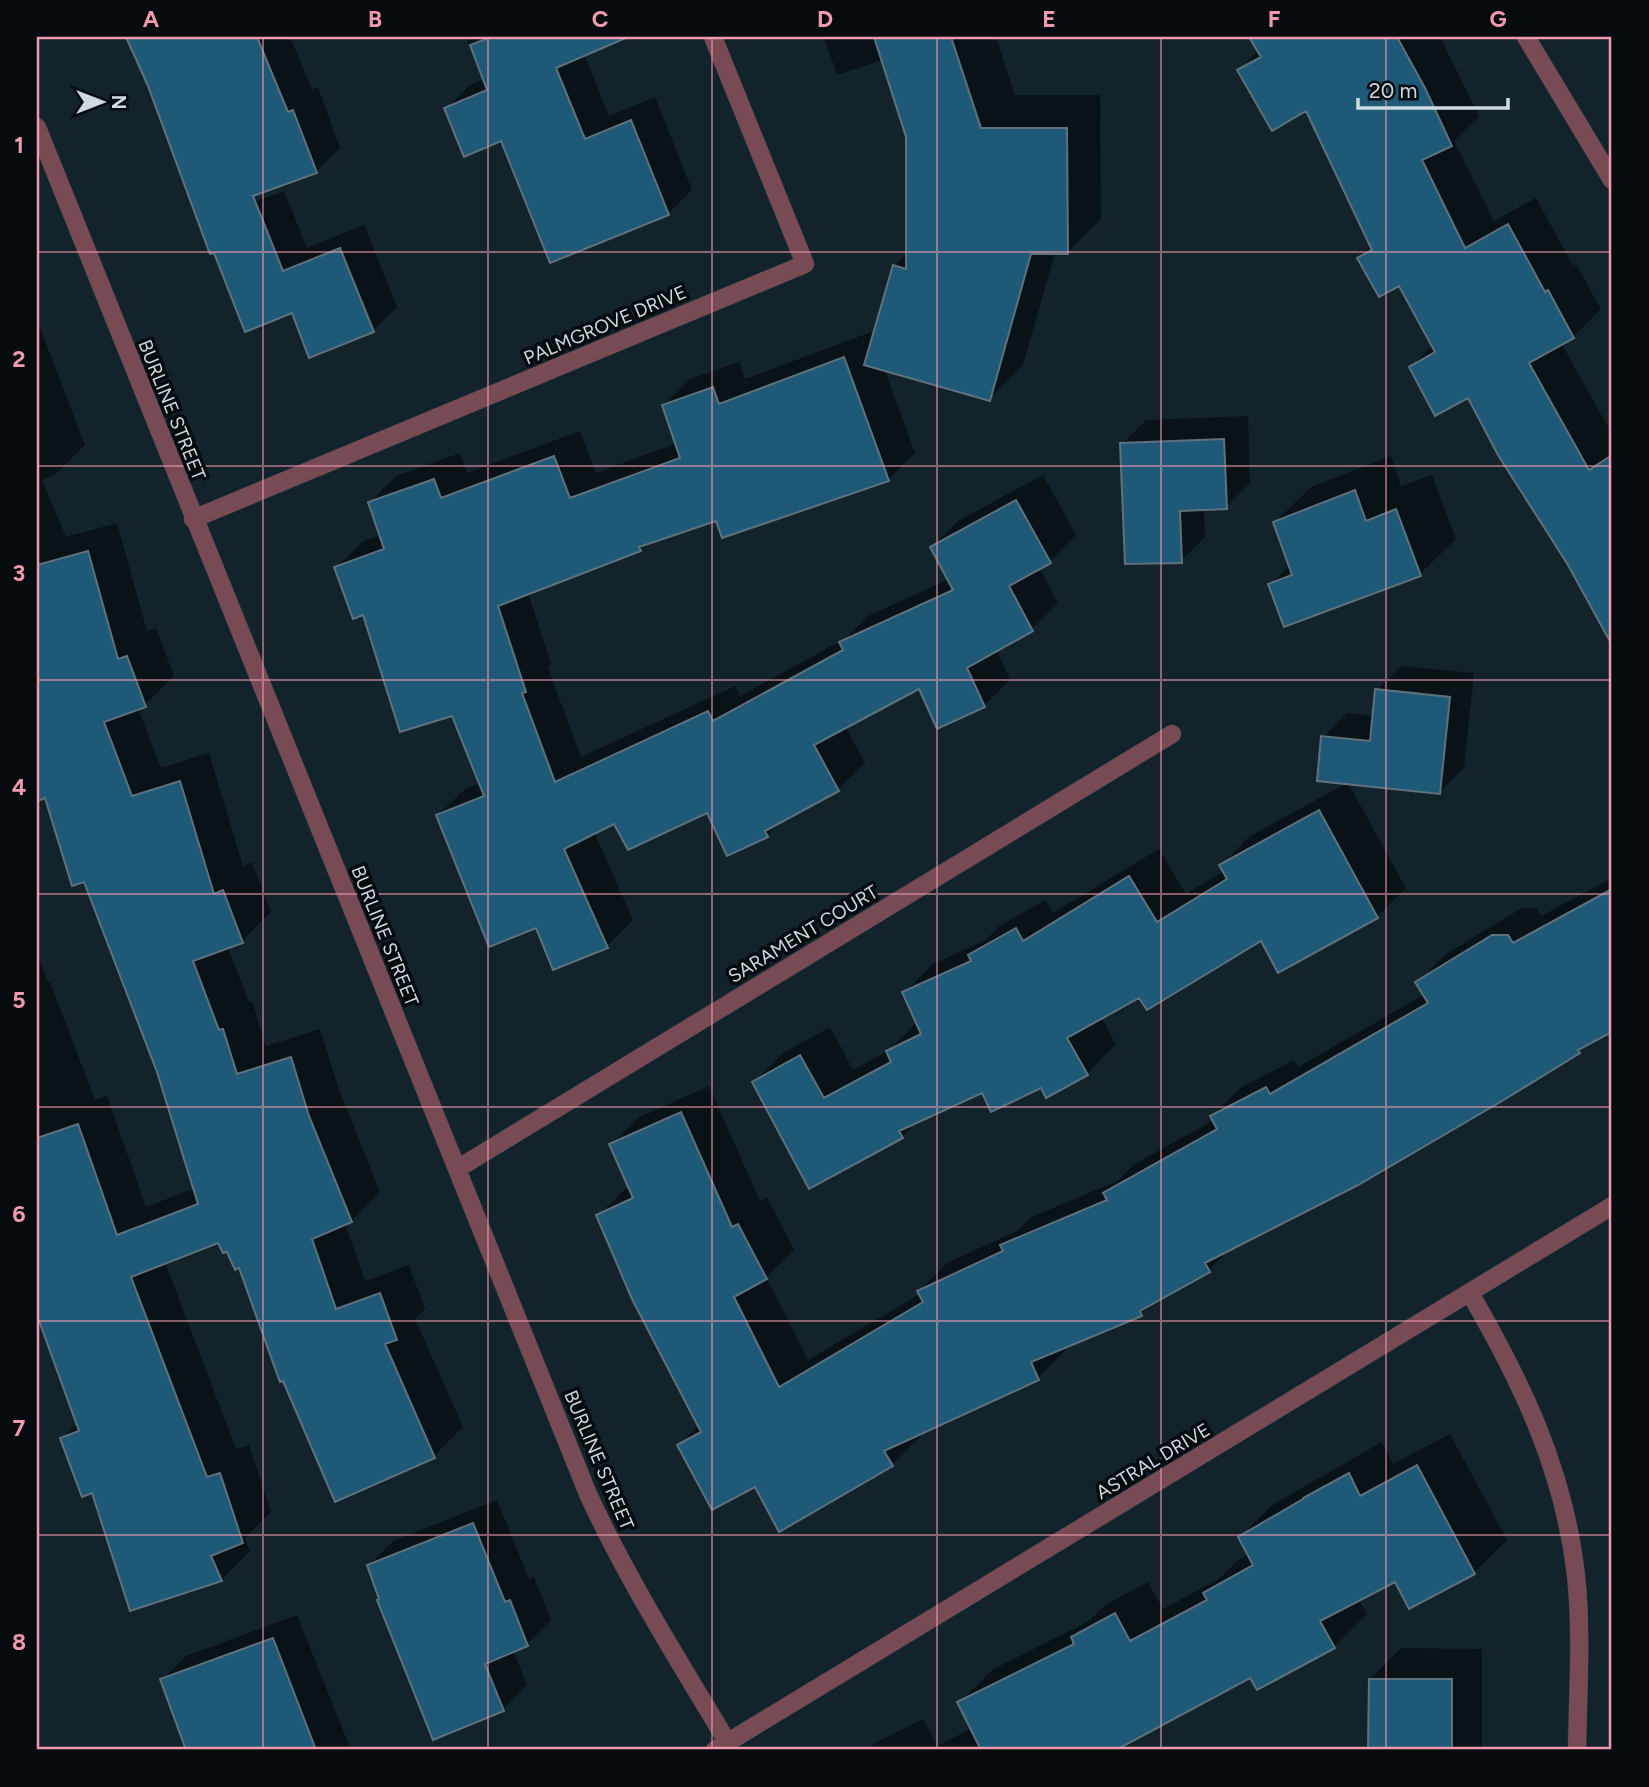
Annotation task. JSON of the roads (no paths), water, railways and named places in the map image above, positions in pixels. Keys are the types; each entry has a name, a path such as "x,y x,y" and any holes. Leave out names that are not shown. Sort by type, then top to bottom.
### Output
{"street":[{"name":"PALMGROVE DRIVE","path":"193,519 805,264 713,37"},
{"path":"1526,37 1612,180"},
{"name":"BURLINE STREET","path":"37,127 588,1494 614,1551 722,1746"},
{"name":"SARAMENT COURT","path":"457,1169 1172,734"},
{"name":"ASTRAL DRIVE","path":"722,1746 1612,1206"},
{"path":"1470,1293 1505,1352 1531,1405 1551,1460 1566,1518 1576,1575 1577,1750"}]}
